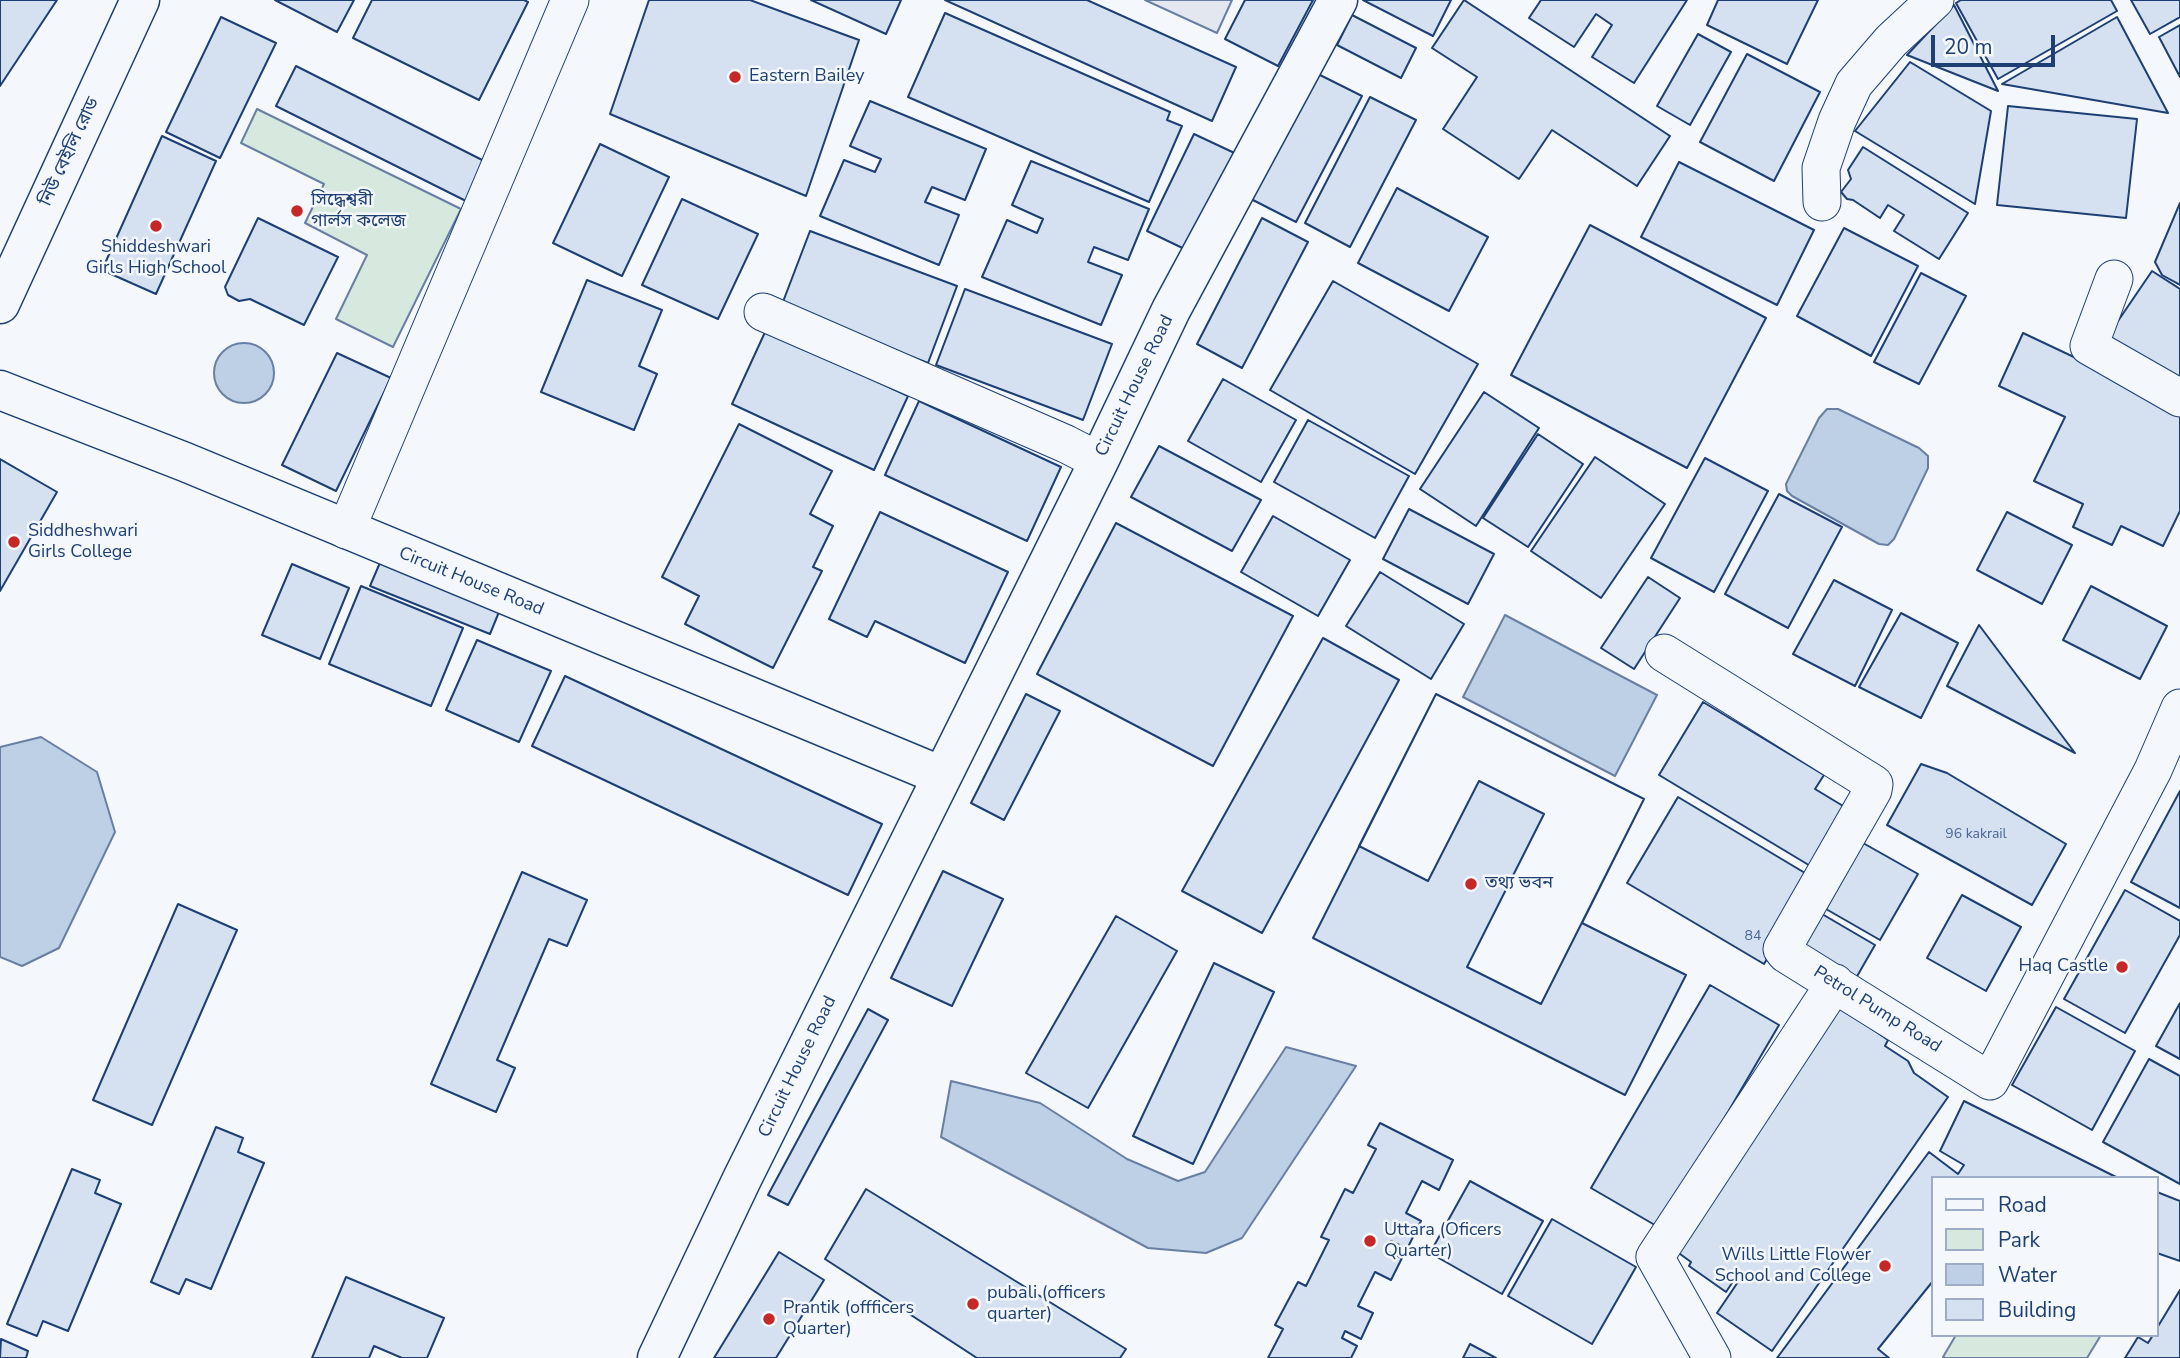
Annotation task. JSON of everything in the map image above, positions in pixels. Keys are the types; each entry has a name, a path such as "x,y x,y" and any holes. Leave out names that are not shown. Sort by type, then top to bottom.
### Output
{"street":[{"name":"নিউ বেইলি রোড","path":"0,304 140,0"},
{"path":"346,530 569,0"},
{"name":"Circuit House Road","path":"657,1358 742,1179 1099,461 1171,310 1338,0"},
{"path":"1822,202 1821,168 1837,121 1854,84 1891,41 1935,0"},
{"path":"2114,279 2089,346 2180,398"},
{"path":"763,312 1099,461"},
{"name":"Circuit House Road","path":"0,390 186,462 942,776"},
{"name":"Petrol Pump Road","path":"1664,653 1871,779 1874,783 1873,790 1782,949 1990,1081 2153,770 2180,708"},
{"path":"1712,1358 1655,1257 1835,984"}],"green space":[{"path":"257,109 461,209 393,347 336,319 367,255 305,223 324,184 241,143"},
{"path":"1955,1337 2100,1337 2087,1358 1943,1357"}],"shaded area":[{"path":"1145,0 1232,0 1217,33"}],"water":[{"path":"244,343 265,352 274,373 265,394 244,403 223,394 214,373 223,352"},
{"path":"1827,409 1838,409 1919,448 1928,456 1928,468 1894,539 1888,545 1879,544 1787,491 1786,484 1819,418"},
{"path":"1505,615 1657,695 1615,776 1463,697"},
{"path":"41,737 97,772 115,832 59,948 22,966 0,957 0,747"},
{"path":"1286,1047 1356,1066 1242,1238 1206,1253 1148,1248 941,1137 951,1081 1040,1103 1127,1159 1178,1181 1205,1172"}],"building":[{"path":"0,0 57,0 0,86"},
{"path":"275,0 354,0 337,32"},
{"path":"372,0 528,2 479,100 353,38"},
{"name":"Eastern Bailey","path":"649,0 750,0 859,40 806,196 610,114"},
{"path":"811,0 901,0 886,34"},
{"path":"945,0 1087,0 1236,67 1212,121"},
{"path":"1245,0 1313,0 1278,66 1225,39"},
{"path":"1363,0 1451,0 1433,36"},
{"path":"1464,0 1670,136 1637,186 1552,130 1519,179 1443,129 1477,77 1432,48"},
{"path":"1541,0 1687,0 1634,83 1592,57 1612,25 1596,14 1574,47 1529,18"},
{"path":"1718,0 1818,0 1787,64 1707,25"},
{"path":"1961,0 2111,0 2117,11 1998,79 1956,3"},
{"path":"2131,0 2180,0 2180,17 2150,34"},
{"path":"1954,5 1998,91 1907,55"},
{"path":"945,13 1170,112 1167,120 1182,126 1149,202 908,97"},
{"path":"1352,15 1416,48 1401,78 1337,45"},
{"path":"221,17 276,43 220,158 166,132"},
{"path":"2117,17 2168,113 2002,84"},
{"path":"2180,25 2180,77 2159,37"},
{"path":"1698,34 1731,52 1690,125 1657,106"},
{"path":"1747,54 1820,92 1774,181 1700,142"},
{"path":"1910,62 1991,111 1975,204 1855,131"},
{"path":"296,66 498,168 478,207 276,106"},
{"path":"1316,73 1362,96 1296,222 1251,199"},
{"path":"1370,97 1416,120 1350,247 1305,223"},
{"path":"870,101 986,149 965,200 932,187 925,202 959,215 939,265 820,216 844,160 875,172 881,159 850,146"},
{"path":"2008,106 2137,119 2126,218 1997,205"},
{"path":"1194,134 1243,157 1195,254 1147,231"},
{"path":"162,136 216,161 156,294 102,270"},
{"path":"600,144 669,177 622,276 553,243"},
{"path":"1863,147 1968,213 1939,259 1894,231 1904,215 1888,205 1880,218 1853,200 1847,199 1841,192 1851,179 1848,170"},
{"path":"1031,161 1149,209 1128,260 1094,247 1088,262 1122,275 1101,325 982,277 1007,220 1037,233 1043,219 1012,205"},
{"path":"1679,162 1814,230 1777,305 1641,237"},
{"path":"1397,188 1488,237 1449,311 1358,263"},
{"path":"682,199 758,234 718,319 642,285"},
{"path":"2180,203 2180,285 2162,275 2155,262"},
{"path":"258,218 338,257 304,325 250,299 239,301 228,295 225,287"},
{"path":"1262,218 1308,242 1242,368 1197,344"},
{"path":"1590,225 1766,318 1687,468 1511,375"},
{"path":"1844,228 1918,266 1871,356 1797,316"},
{"path":"810,231 957,286 928,363 781,307"},
{"path":"2152,271 2180,289 2180,377 2103,343"},
{"path":"1921,273 1966,296 1919,384 1874,362"},
{"path":"587,280 662,310 639,366 657,374 634,430 541,392"},
{"path":"1333,281 1478,364 1415,474 1270,390"},
{"path":"965,289 1112,344 1083,420 936,365"},
{"path":"766,330 908,396 874,470 732,404"},
{"path":"2023,333 2180,407 2180,511 2163,546 2121,526 2112,545 2073,527 2083,504 2034,481 2065,417 1999,386"},
{"path":"337,353 391,378 336,491 282,465"},
{"path":"1223,379 1296,420 1261,482 1188,441"},
{"path":"1484,392 1539,428 1476,526 1420,489"},
{"path":"919,401 1061,467 1027,541 885,475"},
{"path":"1308,420 1409,476 1375,538 1274,482"},
{"path":"739,424 832,471 810,514 833,526 813,567 822,571 773,668 685,624 699,596 662,577"},
{"path":"1538,434 1583,464 1528,547 1483,518"},
{"path":"1159,446 1261,500 1232,551 1131,497"},
{"path":"1595,457 1665,504 1601,598 1531,551"},
{"path":"1705,458 1768,491 1714,592 1651,558"},
{"name":"Siddheshwari Girls College","path":"0,459 57,492 0,591"},
{"path":"1779,494 1842,527 1788,628 1725,594"},
{"path":"1409,509 1494,554 1468,604 1383,559"},
{"path":"880,512 1008,572 965,663 875,621 867,637 829,619"},
{"path":"2007,512 2072,545 2042,604 1977,570"},
{"path":"1273,516 1350,560 1318,616 1241,572"},
{"path":"1116,523 1293,616 1213,766 1037,674"},
{"path":"382,558 501,607 490,634 370,586"},
{"path":"292,564 349,588 320,659 262,635"},
{"path":"1380,572 1464,624 1431,679 1346,626"},
{"path":"1648,577 1680,598 1634,669 1601,648"},
{"path":"1834,580 1892,610 1855,686 1793,654"},
{"path":"361,586 463,628 431,706 329,664"},
{"path":"2091,586 2167,626 2140,679 2063,640"},
{"path":"1901,613 1958,643 1921,718 1859,687"},
{"path":"1979,625 2075,753 1947,686"},
{"path":"1323,638 1399,680 1262,933 1182,891"},
{"path":"477,640 551,671 519,742 446,710"},
{"path":"565,676 882,824 848,895 532,746"},
{"path":"1026,694 1060,711 1004,820 971,803"},
{"path":"1436,694 1644,799 1541,1004 1467,967 1544,814 1479,781 1428,881 1359,846"},
{"name":"তথ্য ভবন","path":"1436,694 1644,799 1582,923 1686,975 1625,1095 1313,938"},
{"path":"1703,702 1824,775 1815,789 1848,809 1812,867 1659,775"},
{"path":"1921,764 1947,773 2066,844 2032,905 1887,825"},
{"path":"2180,791 2180,908 2131,882"},
{"path":"1678,797 1815,879 1764,964 1627,883"},
{"path":"1863,843 1918,874 1880,940 1826,909"},
{"path":"943,871 1003,899 952,1006 891,978"},
{"path":"522,872 587,900 567,946 549,939 497,1060 515,1068 496,1112 431,1084"},
{"name":"Haq Castle","path":"2125,890 2180,921 2180,935 2125,1033 2064,999"},
{"path":"1962,895 2021,927 1986,991 1927,958"},
{"path":"178,904 237,930 152,1125 93,1100"},
{"path":"1822,914 1875,945 1852,985 1799,955"},
{"path":"1116,916 1177,951 1088,1108 1026,1073"},
{"path":"1214,963 1274,992 1193,1164 1133,1136"},
{"path":"1710,985 1779,1025 1660,1228 1591,1188"},
{"path":"2180,1003 2180,1059 2156,1046"},
{"path":"1839,1006 1888,1040 1885,1046 1908,1061 1914,1073 1948,1097 1772,1351 1717,1313 1740,1279 1736,1277 1726,1292 1689,1266 1691,1262 1676,1251"},
{"path":"2056,1007 2135,1051 2092,1130 2012,1085"},
{"path":"868,1009 888,1020 788,1205 768,1195"},
{"path":"2149,1059 2180,1076 2180,1184 2103,1142"},
{"name":"Wills Little Flower School and College","path":"1964,1101 2114,1176 1932,1176 1932,1282 1878,1349 1889,1358 1777,1358 1929,1152 1958,1174 1964,1165 1940,1151"},
{"name":"Uttara (Oficers Quarter)","path":"1380,1123 1453,1160 1439,1190 1422,1181 1406,1213 1421,1221 1407,1249 1391,1241 1386,1251 1402,1258 1391,1280 1375,1272 1358,1306 1373,1313 1361,1339 1345,1331 1342,1338 1357,1346 1351,1358 1268,1358 1283,1329 1275,1325 1298,1282 1306,1286 1329,1240 1321,1237 1345,1189 1353,1193 1376,1149 1368,1145"},
{"path":"216,1127 243,1138 238,1152 264,1163 211,1289 186,1279 179,1294 151,1282"},
{"path":"72,1169 100,1180 95,1193 121,1204 68,1331 43,1321 37,1336 7,1324"},
{"path":"1470,1181 1543,1221 1502,1294 1430,1253"},
{"name":"pubali (officers quarter)","path":"866,1189 1126,1349 1120,1358 977,1358 825,1259"},
{"path":"2159,1193 2180,1201 2180,1261 2159,1254"},
{"path":"1552,1219 1636,1267 1592,1344 1508,1296"},
{"name":"Prantik (offficers Quarter)","path":"779,1252 824,1280 776,1358 714,1358"},
{"path":"346,1277 444,1318 427,1358 402,1358 374,1346 369,1358 312,1358"},
{"path":"2180,1290 2180,1358 2125,1358 2138,1337 2148,1343 2152,1337 2159,1337 2159,1325"},
{"path":"1,1339 28,1351 26,1358 0,1358"},
{"path":"1470,1344 1496,1358 1463,1358"}],"place":[{"name":"Eastern Bailey","path":"735,77"},
{"name":"সিদ্ধেশ্বরী গার্লস কলেজ","path":"297,211"},
{"name":"Shiddeshwari Girls High School","path":"156,226"},
{"name":"Siddheshwari Girls College","path":"14,542"},
{"name":"তথ্য ভবন","path":"1471,884"},
{"name":"Haq Castle","path":"2122,967"},
{"name":"Uttara (Oficers Quarter)","path":"1370,1241"},
{"name":"Wills Little Flower School and College","path":"1885,1266"},
{"name":"pubali (officers quarter)","path":"973,1304"},
{"name":"Prantik (offficers Quarter)","path":"769,1319"}]}
